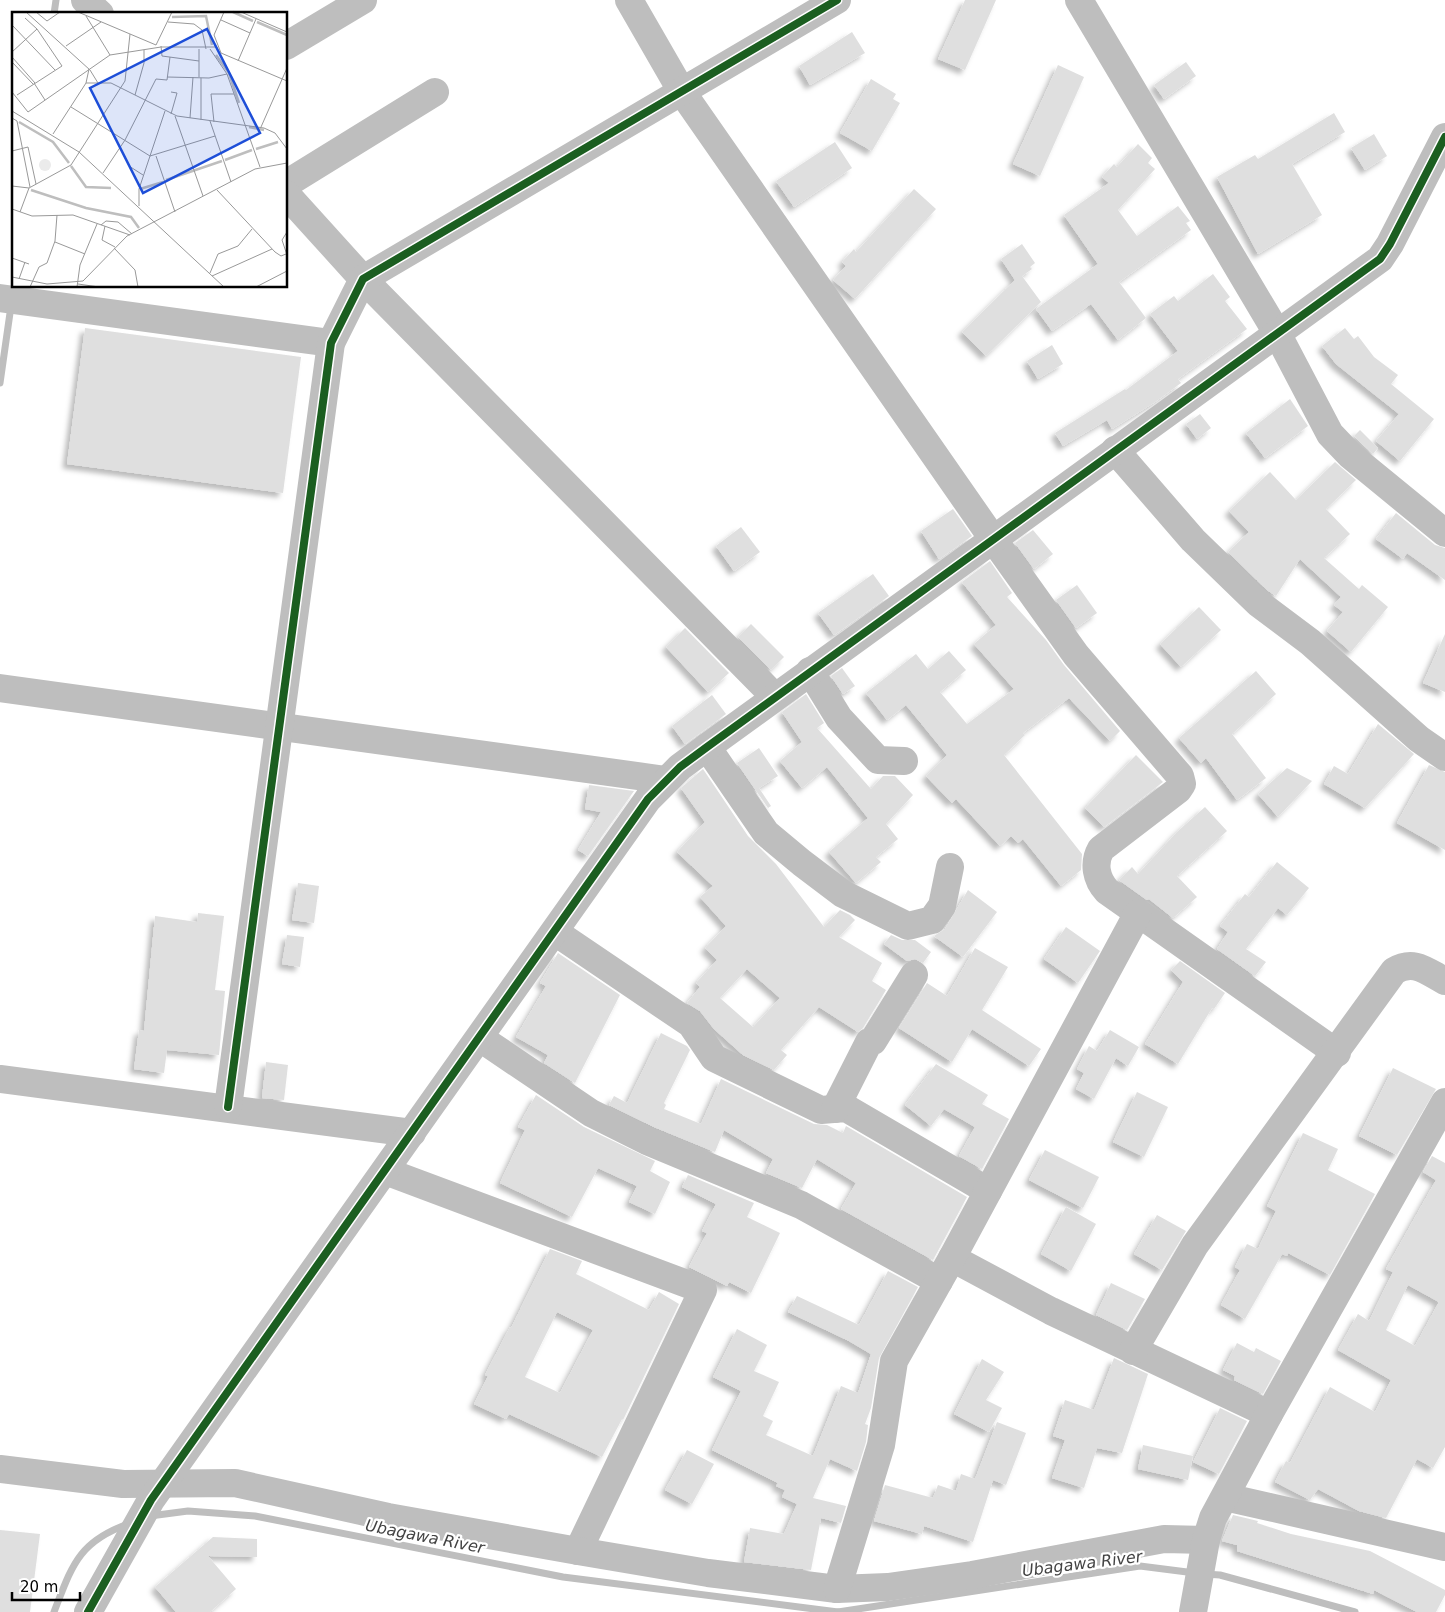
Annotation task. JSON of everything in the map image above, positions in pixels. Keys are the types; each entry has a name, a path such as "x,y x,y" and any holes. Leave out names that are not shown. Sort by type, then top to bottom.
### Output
{"street":[{"path":"85,0 98,12"},
{"path":"288,45 363,0"},
{"path":"629,0 682,92 993,539 1076,655 1180,776 1182,784 1178,790 1101,849 1096,857 1095,864 1101,885 1337,1053"},
{"path":"228,1108 331,343 363,279 837,0"},
{"path":"1079,0 1277,333 1330,434 1351,456 1445,533"},
{"path":"288,183 435,92"},
{"path":"88,1612 156,1492 648,799 666,780 706,747 1380,259 1390,244 1445,137"},
{"path":"288,196 363,279 775,697"},
{"path":"7,299 331,343"},
{"path":"1116,450 1192,540 1258,603 1310,642 1419,739 1445,756"},
{"path":"810,672 839,718 878,760 904,761"},
{"path":"0,688 280,725 666,780"},
{"path":"706,747 766,833 802,864 843,894 908,926 932,920 942,906 950,867"},
{"path":"838,1588 881,1445 894,1362 946,1270 1138,913"},
{"path":"554,932 691,1024 714,1058 821,1110 846,1108 988,1190"},
{"path":"1133,1351 1195,1245 1337,1053 1394,971 1403,966 1414,965 1445,981"},
{"path":"836,1109 869,1042 873,1041 914,975"},
{"path":"480,1038 591,1113 647,1141 801,1205 946,1270 1051,1311 1269,1414"},
{"path":"0,1078 412,1134"},
{"path":"1193,1612 1205,1544 1213,1518 1269,1414 1445,1102"},
{"path":"385,1171 702,1290 578,1551"},
{"path":"0,1468 123,1484 156,1492 235,1483 388,1517 578,1551 708,1573 838,1588 888,1587 972,1575 1164,1539 1205,1544"},
{"path":"1225,1497 1445,1547"}],"building":[{"path":"965,0 996,0 965,70 938,59"},
{"path":"852,32 865,53 810,85 799,66"},
{"path":"1186,62 1196,76 1164,99 1154,85"},
{"path":"1058,65 1084,77 1040,176 1013,164"},
{"path":"871,79 896,94 893,99 900,103 872,151 840,133"},
{"path":"1334,113 1345,132 1292,164 1322,215 1258,254 1217,177 1255,155 1258,159"},
{"path":"1374,134 1387,156 1365,170 1351,148"},
{"path":"835,142 852,168 794,207 776,181"},
{"path":"1138,144 1152,158 1148,163 1155,169 1118,210 1137,236 1178,206 1190,221 1186,223 1191,230 1119,282 1146,318 1118,340 1091,304 1052,331 1036,309 1098,264 1064,215 1109,183 1102,177 1114,164 1117,167"},
{"path":"914,189 936,209 855,299 833,280 846,266 842,262 854,249 856,252"},
{"path":"1022,244 1035,263 1030,267 1032,269 1022,276 1041,302 986,356 962,332 1015,280 1001,259"},
{"path":"1213,274 1230,297 1225,301 1247,329 1178,379 1181,383 1155,402 1112,429 1107,420 1063,446 1055,433 1126,390 1178,351 1150,314 1174,296 1178,301"},
{"path":"85,328 301,357 283,493 67,464"},
{"path":"1345,328 1354,339 1358,336 1374,357 1398,375 1391,384 1434,419 1400,461 1376,441 1399,414 1336,364 1322,346"},
{"path":"1052,345 1063,364 1038,379 1027,361"},
{"path":"1290,399 1308,426 1265,458 1246,433"},
{"path":"1200,414 1211,428 1197,439 1186,424"},
{"path":"1360,430 1378,448 1373,454 1354,436"},
{"path":"1335,462 1356,480 1326,509 1350,534 1324,558 1359,589 1362,585 1388,607 1351,652 1327,631 1343,612 1334,605 1341,597 1300,559 1276,596 1267,590 1228,552 1249,532 1229,511 1270,472 1296,500"},
{"path":"953,509 972,536 939,559 921,531"},
{"path":"1396,513 1435,545 1445,548 1445,580 1407,553 1403,559 1376,539"},
{"path":"741,527 760,552 734,571 716,546"},
{"path":"1033,530 1053,554 1034,569 1015,543"},
{"path":"990,561 1012,593 1007,597 1046,640 1064,665 1120,731 1110,741 1069,698 1023,733 1025,735 1004,755 1082,854 1081,870 1061,886 1023,839 1018,843 1011,836 1000,846 956,799 952,803 926,776 947,755 906,705 887,720 866,693 916,654 928,669 949,651 966,670 940,692 967,724 1014,689 974,644 996,625 962,582"},
{"path":"873,574 889,596 834,635 818,613"},
{"path":"1077,585 1097,613 1076,628 1056,600"},
{"path":"1199,607 1221,630 1181,667 1160,644"},
{"path":"751,624 784,657 771,670 738,637"},
{"path":"685,628 729,673 708,692 666,647"},
{"path":"1445,634 1445,692 1423,683"},
{"path":"842,668 855,686 843,694 831,676"},
{"path":"1256,671 1276,694 1232,734 1266,778 1237,800 1206,758 1201,763 1179,738"},
{"path":"806,694 824,723 817,728 871,789 883,776 895,776 913,795 886,824 898,839 876,857 881,862 856,883 829,852 868,818 827,767 802,788 780,761 802,742 782,712"},
{"path":"712,695 726,714 685,744 672,726"},
{"path":"1378,724 1414,754 1365,808 1324,784 1334,766 1348,774"},
{"path":"759,748 778,776 759,788 771,806 768,808 737,763"},
{"path":"1136,755 1163,782 1104,827 1085,808"},
{"path":"1429,765 1445,772 1445,850 1397,823"},
{"path":"1287,768 1312,781 1278,817 1258,794"},
{"path":"703,769 748,836 776,864 824,927 840,910 855,920 839,937 882,963 872,981 886,990 863,1028 858,1032 819,1007 781,1050 787,1055 774,1070 743,1055 714,1029 700,1011 687,1003 700,987 696,983 717,960 705,948 726,926 700,897 713,886 677,852 705,822 681,788","holes":["747,969 780,998 753,1027 720,998"]},
{"path":"589,785 634,791 588,856 578,850 601,812 585,809"},
{"path":"1205,807 1227,831 1177,876 1197,897 1173,918 1149,899 1147,900 1119,880 1132,867 1138,874 1177,832"},
{"path":"1277,862 1309,888 1287,915 1278,908 1246,949 1266,962 1255,976 1217,949 1228,932 1220,926 1245,894 1249,897"},
{"path":"298,883 319,886 314,923 292,920"},
{"path":"968,890 997,912 963,957 934,936 945,929"},
{"path":"198,913 224,916 215,990 225,991 219,1055 167,1050 164,1073 134,1069 139,1030 144,1031 155,916 197,922"},
{"path":"1066,927 1100,951 1078,983 1044,959"},
{"path":"287,935 304,937 300,967 282,964"},
{"path":"891,935 902,940 915,940 931,952 923,963 915,959 907,961 884,944"},
{"path":"975,948 1008,967 982,1010 1041,1049 1029,1066 972,1029 952,1062 899,1028 927,983 947,996"},
{"path":"558,953 620,995 575,1083 544,1063 548,1055 516,1037 546,986 540,983"},
{"path":"1180,961 1225,993 1214,1009 1212,1008 1178,1064 1145,1044 1183,982 1171,970"},
{"path":"1110,1030 1139,1047 1128,1066 1116,1058 1094,1099 1076,1089 1084,1073 1077,1069 1089,1046 1097,1051"},
{"path":"661,1033 687,1046 690,1050 664,1103 666,1105 664,1109 701,1124 721,1079 814,1124 827,1125 843,1133 846,1126 967,1197 933,1260 841,1209 856,1183 817,1159 802,1188 766,1173 773,1159 724,1130 715,1152 654,1127 609,1105 614,1096 627,1103"},
{"path":"266,1062 288,1065 284,1100 262,1098"},
{"path":"936,1064 988,1095 982,1104 1009,1119 982,1169 959,1156 975,1127 944,1109 931,1126 905,1105"},
{"path":"1393,1068 1436,1089 1397,1155 1359,1136"},
{"path":"1137,1092 1168,1107 1144,1157 1113,1142"},
{"path":"536,1095 584,1127 655,1161 650,1171 670,1182 655,1214 629,1202 637,1186 598,1168 572,1217 500,1183 525,1130 518,1127"},
{"path":"1303,1133 1338,1149 1328,1170 1375,1194 1330,1275 1288,1253 1287,1256 1282,1254 1245,1319 1221,1305 1240,1270 1235,1267 1247,1244 1258,1249 1276,1211 1267,1206"},
{"path":"1045,1150 1099,1177 1083,1208 1029,1180"},
{"path":"1432,1156 1445,1163 1445,1447 1433,1468 1417,1459 1386,1518 1359,1511 1318,1489 1310,1500 1275,1482 1286,1461 1290,1463 1330,1387 1375,1412 1391,1380 1338,1350 1358,1314 1369,1321 1393,1272 1386,1269 1436,1180 1423,1172","holes":["1408,1285 1439,1302 1415,1346 1386,1330"]},
{"path":"688,1175 754,1203 747,1217 780,1233 751,1293 729,1282 727,1286 689,1267 707,1233 702,1231 716,1204 682,1187"},
{"path":"1066,1207 1096,1224 1071,1271 1041,1254"},
{"path":"1157,1215 1186,1231 1162,1270 1134,1254"},
{"path":"550,1249 582,1261 576,1274 649,1310 659,1292 679,1304 623,1420 602,1457 509,1414 506,1419 474,1404 488,1376 485,1375 511,1328","holes":["557,1312 593,1330 560,1393 525,1377"]},
{"path":"888,1271 918,1287 879,1358 871,1408 865,1424 868,1425 866,1442 857,1471 830,1459 813,1498 846,1506 841,1523 821,1518 811,1570 744,1562 750,1528 784,1534 797,1504 782,1497 785,1490 776,1486 778,1483 712,1450 741,1391 713,1377 737,1329 767,1345 754,1371 779,1382 763,1416 773,1421 766,1435 813,1456 841,1386 858,1393 871,1354 849,1341 788,1312 797,1296 859,1325"},
{"path":"1111,1283 1145,1299 1127,1330 1096,1315"},
{"path":"1237,1343 1254,1352 1256,1348 1281,1361 1263,1394 1234,1380 1235,1376 1223,1370"},
{"path":"1114,1358 1148,1374 1122,1453 1097,1448 1084,1488 1052,1478 1065,1440 1053,1436 1065,1400 1094,1410"},
{"path":"982,1359 1004,1372 986,1400 1002,1408 989,1432 954,1414"},
{"path":"1220,1408 1247,1421 1219,1474 1193,1462"},
{"path":"997,1422 1026,1433 1006,1485 993,1480 973,1542 924,1526 922,1534 874,1521 885,1485 933,1498 938,1485 956,1491 961,1474 975,1479"},
{"path":"1143,1445 1193,1456 1188,1480 1138,1469"},
{"path":"687,1450 714,1464 692,1504 665,1490"},
{"path":"1233,1515 1258,1521 1257,1523 1291,1534 1370,1551 1445,1590 1445,1595 1436,1612 1417,1612 1374,1590 1373,1594 1237,1551 1237,1545 1222,1541"},
{"path":"0,1530 40,1534 30,1612 0,1612"},
{"path":"213,1537 257,1539 257,1557 208,1556 236,1589 210,1612 176,1612 155,1587"}],"waterway":[{"path":"54,12 56,0"},
{"path":"0,383 11,306"},
{"name":"Ubagawa River","path":"150,1516 188,1511 255,1516 563,1577 838,1612"},
{"name":"Ubagawa River","path":"54,1612 72,1569 87,1548 111,1531 128,1524"},
{"name":"Ubagawa River","path":"838,1612 1140,1566 1195,1573"},
{"name":"Ubagawa River","path":"1205,1574 1220,1575 1355,1612"}],"cycle path":[{"path":"228,1107 331,343 363,279 837,0"},
{"path":"88,1612 151,1500 648,799 680,767 707,747 1380,259 1390,244 1445,137"}]}
